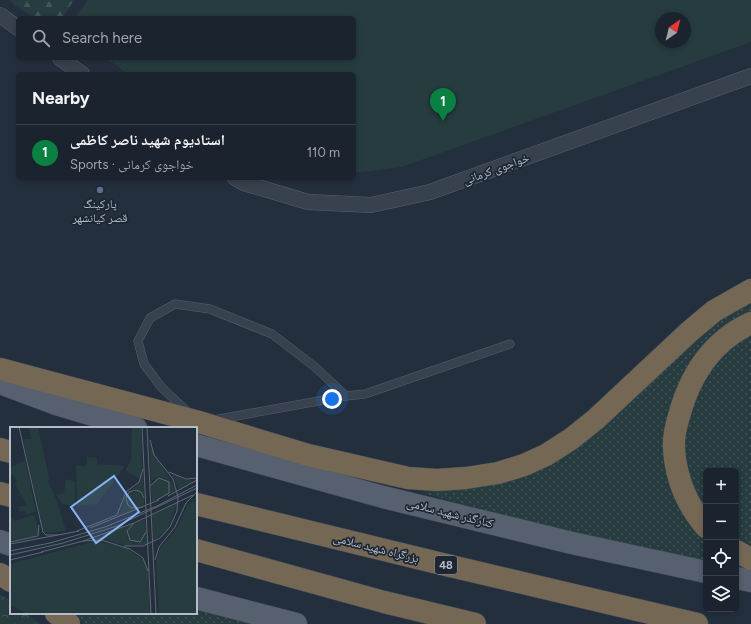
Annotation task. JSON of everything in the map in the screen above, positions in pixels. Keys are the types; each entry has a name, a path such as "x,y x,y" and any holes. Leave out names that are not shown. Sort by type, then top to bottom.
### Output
{"highway":[{"path":"0,369 199,422 308,455 408,478 437,480 466,478 498,473 524,465 546,455 596,419 689,332 714,311 751,290"},
{"path":"703,523 696,515 682,488 676,469 674,447 676,428 687,392 697,370 712,350 728,336 751,323"},
{"path":"0,449 10,452"},
{"path":"0,493 10,496"},
{"name":"بزرگراه شهید سلامی","path":"197,504 697,624"},
{"path":"197,550 384,602 475,624"},
{"path":"739,553 751,559"},
{"path":"0,574 10,580"},
{"path":"57,614 69,624"}],"main road":[{"path":"0,383 56,404 133,427"},
{"name":"کنارگذر شهید سلامی","path":"197,445 383,497 572,543 703,571"},
{"path":"0,541 10,545"},
{"path":"739,579 751,582"},
{"path":"197,598 296,624"}],"street":[{"path":"0,15 16,27"},
{"path":"63,60 79,72"},
{"name":"خواجوی کرمانی","path":"239,180 244,183 308,202 371,205 430,192 751,76"}],"lane":[{"path":"346,396 315,366 272,334 210,308 175,304 150,318 138,341 144,364 162,388 199,422 365,394 510,344"}],"green space":[{"path":"10,0 74,0 63,16 31,16"},
{"path":"88,0 751,0 751,42 402,167 356,173 356,72 125,72 109,60 356,60 356,16 76,16"},
{"path":"751,302 751,314 672,408 697,529 703,535 703,562 526,521 419,492 475,488 505,482 676,358 719,319"},
{"path":"751,329 751,553 739,546 739,468 703,468 703,512 699,506 680,449 703,372"},
{"path":"0,594 10,601 10,614 27,614 41,624 0,624"},
{"path":"197,604 271,624 84,624 72,614 197,614"}],"place":[{"name":"استادیوم شهید ناصر کاظمی","path":"443,121"},
{"name":"پارکینگ قصر کیانشهر","path":"100,190"}]}
